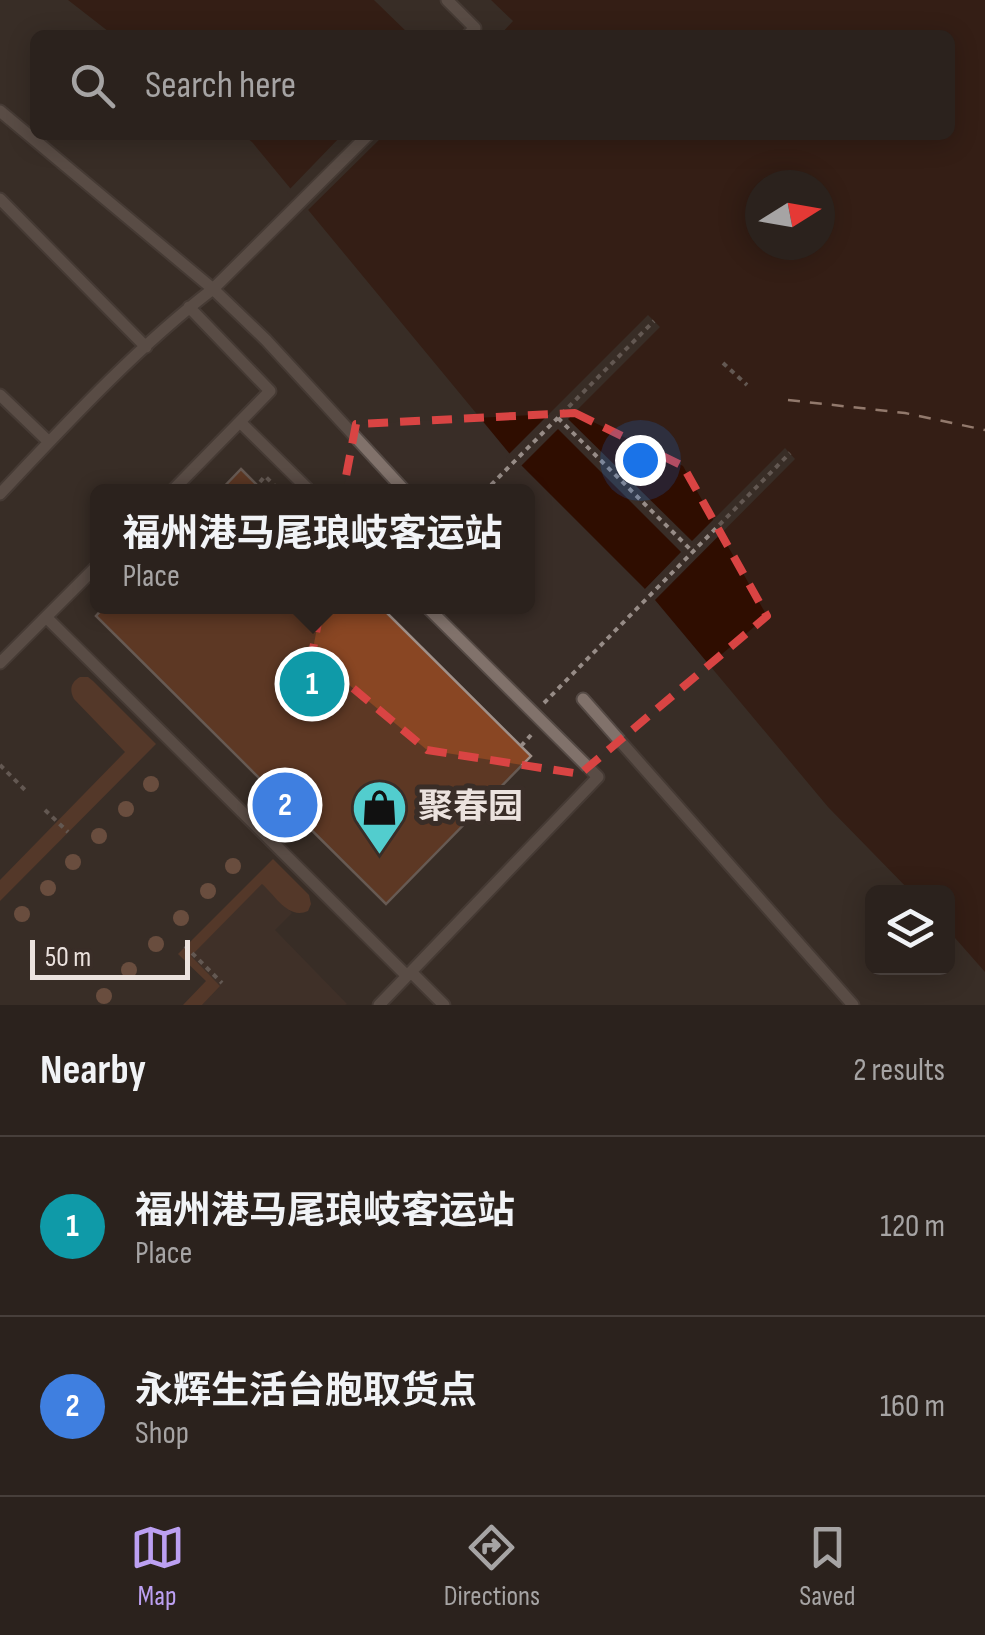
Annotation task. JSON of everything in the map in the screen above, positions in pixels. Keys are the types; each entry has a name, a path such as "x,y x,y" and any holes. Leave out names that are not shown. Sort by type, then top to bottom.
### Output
{"lane":[{"path":"447,0 473,30"},
{"path":"0,111 30,136"},
{"path":"35,140 214,288 399,484"},
{"path":"0,494 146,347 214,288 363,140"},
{"path":"0,200 146,347"},
{"path":"178,484 270,391 189,307"},
{"path":"0,395 49,442"},
{"path":"240,422 303,484"},
{"path":"0,663 90,573"},
{"path":"379,1005 598,777 434,614"},
{"path":"46,617 444,1005"},
{"path":"583,699 853,1005"}],"path":[{"path":"492,484 654,321"},
{"path":"723,363 747,386"},
{"path":"557,418 694,552"},
{"path":"586,661 790,454"},
{"path":"260,482 266,476 274,484"},
{"path":"0,765 28,792"},
{"path":"46,810 68,832"},
{"path":"185,946 222,983"}],"highlighted area":[{"path":"575,413 683,466 767,616 580,774 427,750 312,654 356,424"}],"shaded area":[{"path":"68,0 985,0 985,972 955,938 955,885 904,885 828,807 650,594 509,453 249,140 955,140 955,30 107,30"},
{"path":"80,677 93,681 156,744 0,901 0,880 125,752 74,699 72,686"},
{"path":"273,859 309,895 308,911 288,909 262,884 191,956 220,986 202,1005 183,1005 206,981 178,954"},
{"path":"263,883 292,913 275,930 347,1004 202,1005 220,986 190,956"}],"pier":[{"path":"374,0 491,0 513,21 505,30 405,30"},
{"path":"337,140 379,140 305,213 287,192"},
{"path":"648,315 660,327 568,419 692,541 785,448 795,459 651,604 641,593 681,552 558,429 518,469 506,457"}],"building":[{"path":"241,469 256,484 227,484"},
{"path":"388,614 531,756 386,904 96,616"}],"ferry route":[{"path":"788,400 905,413 985,430"}],"place":[{"name":"福州港马尾琅岐客运站","path":"312,684"},
{"name":"永辉生活台胞取货点","path":"285,805"},
{"name":"聚春园","path":"379,856"}]}
